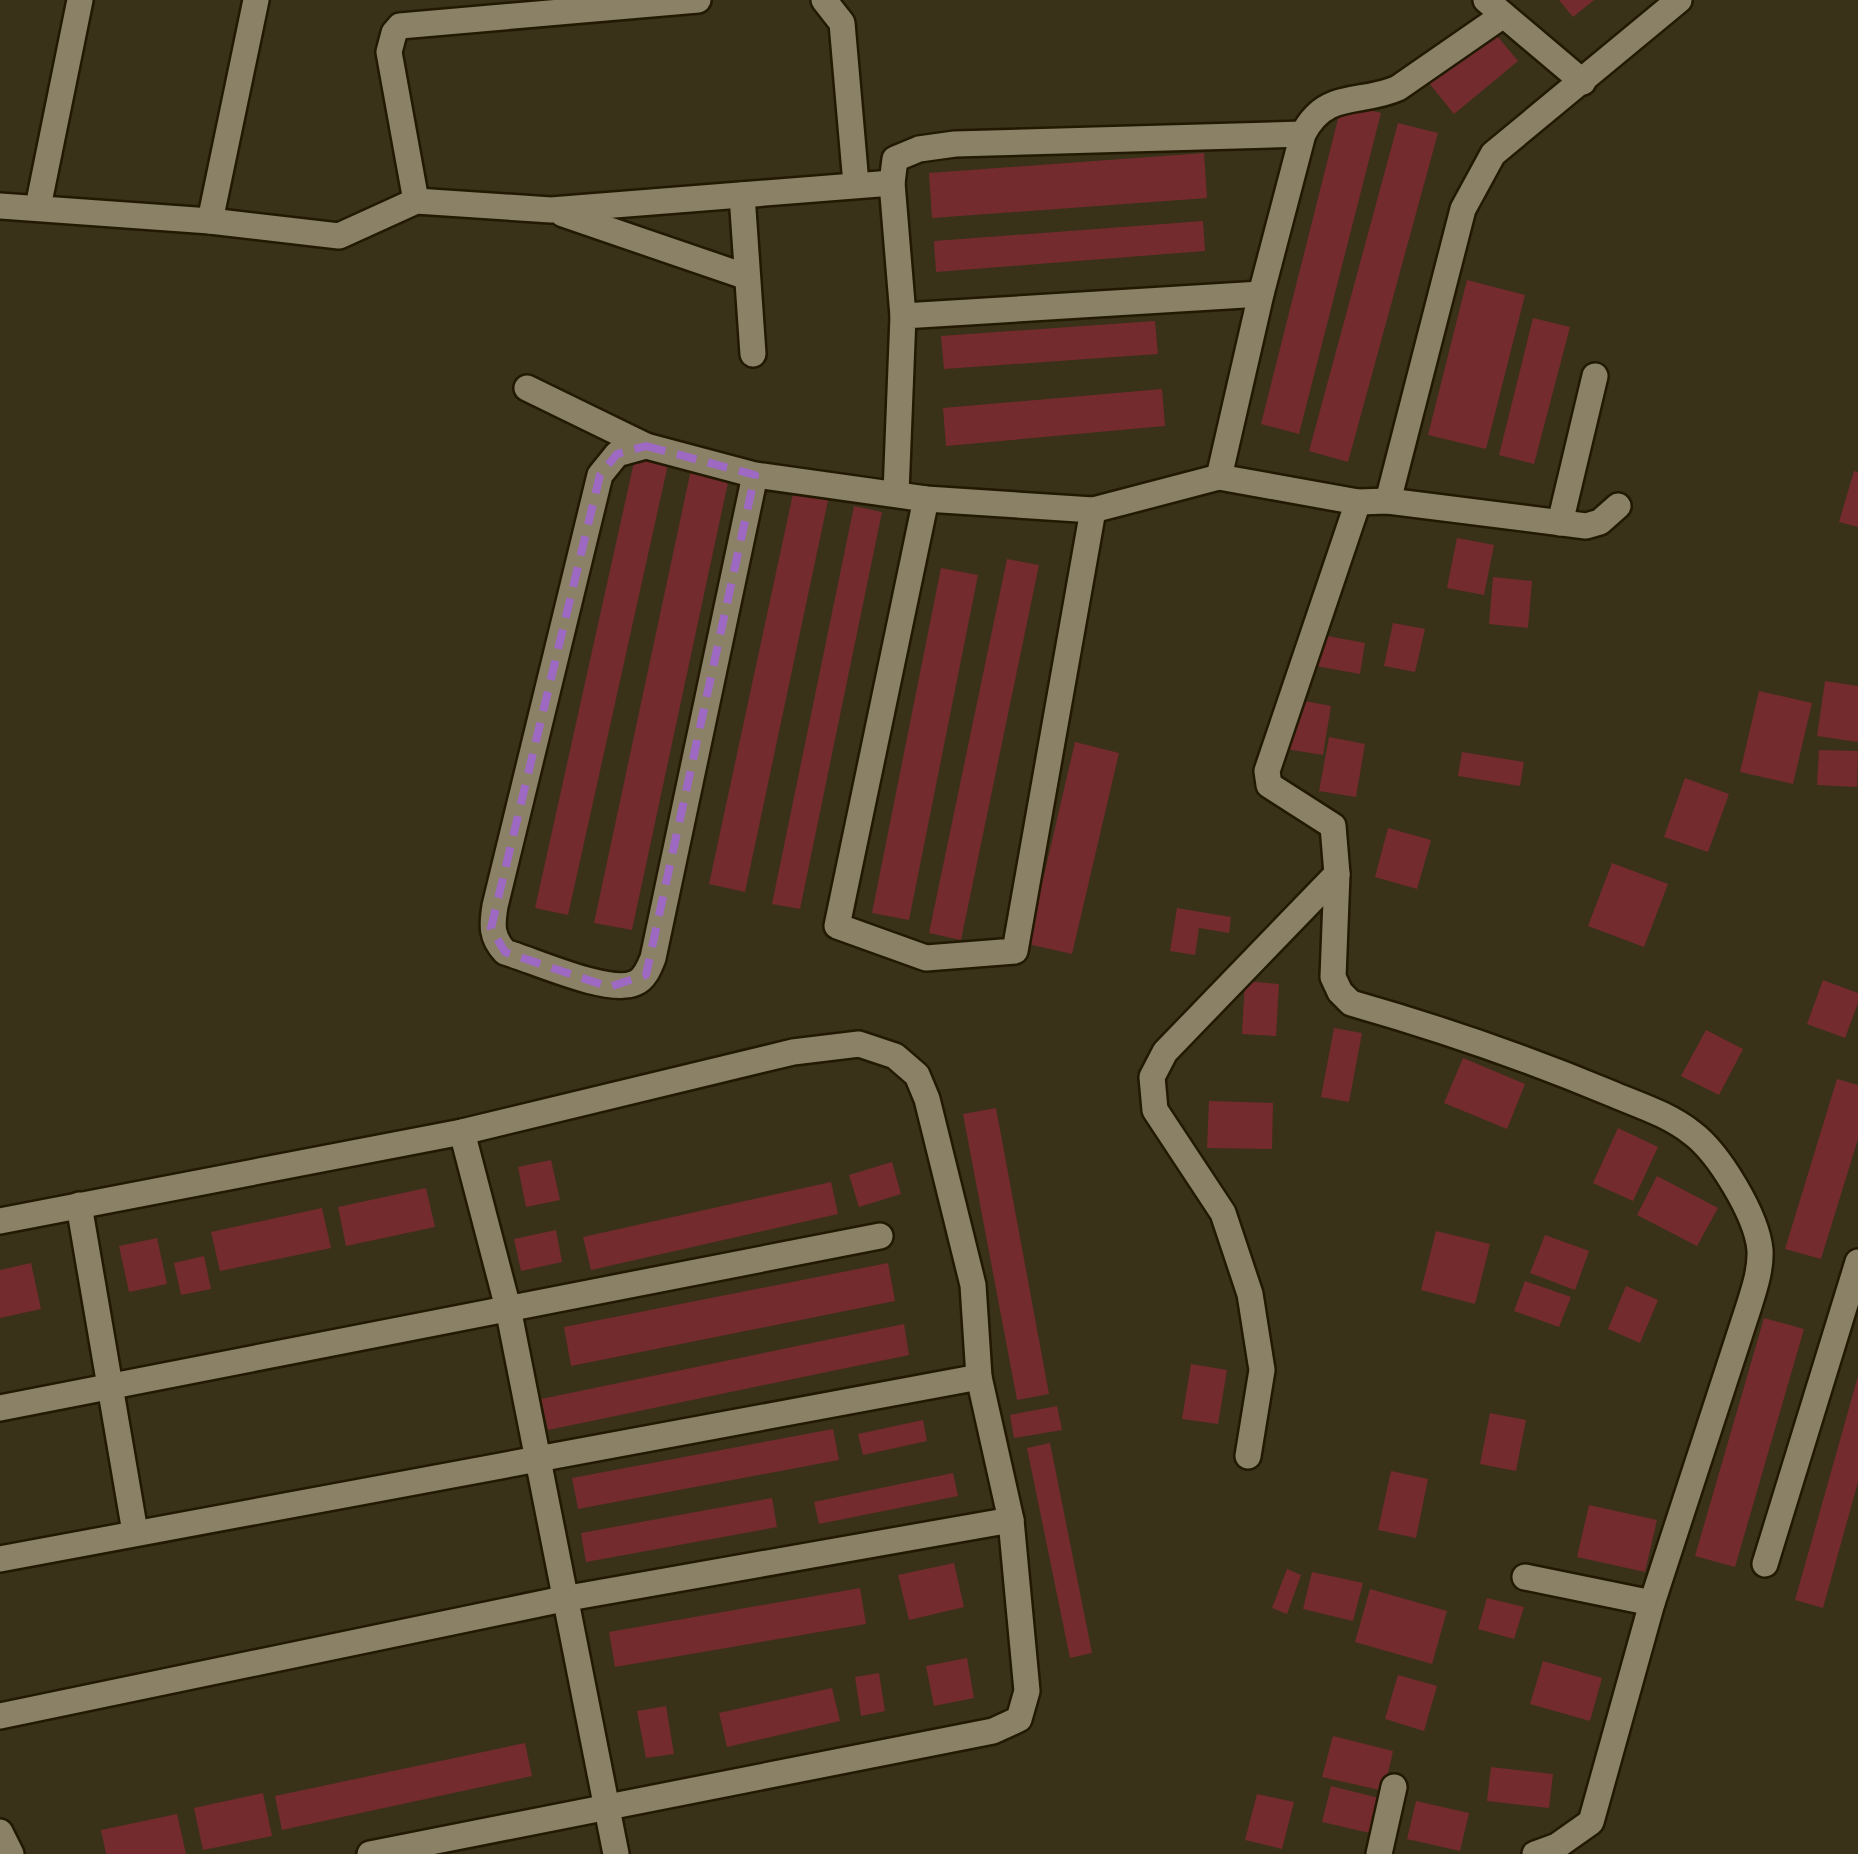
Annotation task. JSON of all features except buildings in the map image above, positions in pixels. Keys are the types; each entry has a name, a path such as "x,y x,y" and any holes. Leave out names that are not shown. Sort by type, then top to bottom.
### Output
{"street":[{"path":"38,207 80,0"},
{"path":"210,221 256,0"},
{"path":"410,204 389,52 400,26 698,0"},
{"path":"824,0 842,23 856,184"},
{"path":"1388,501 1464,209 1477,178 1493,154 1530,121 1680,0"},
{"path":"1220,476 1261,294 1302,134 1310,118 1350,96 1384,94 1398,88 1494,8 1583,82"},
{"path":"896,492 903,316 892,183 895,159 955,144 1302,134"},
{"path":"0,206 210,221 339,236 410,204 550,210 892,183"},
{"path":"742,195 753,354"},
{"path":"550,210 747,277"},
{"path":"903,316 1261,294"},
{"path":"1560,522 1595,376"},
{"path":"527,388 646,446 756,474 926,499 1093,510 1220,476 1358,502 1388,501 1586,526 1600,522 1618,506"},
{"path":"646,446 617,454 600,475 492,928 505,952 609,988 639,982 653,958 756,474"},
{"path":"926,499 836,926 926,958 1015,952 1093,510"},
{"path":"1358,502 1267,771 1269,784 1333,826 1333,977 1340,992 1351,1003 1550,1068 1668,1118 1694,1134 1714,1156 1746,1210 1760,1247 1758,1275 1652,1603 1591,1822 1556,1846 1535,1854"},
{"path":"1248,1456 1262,1370 1250,1294 1222,1213 1155,1110 1152,1077 1165,1052 1336,874"},
{"path":"0,1221 462,1132 793,1052 859,1044 895,1056 918,1075 936,1129 972,1285 979,1377 1011,1520 1028,1691 1019,1718 992,1732 370,1854"},
{"path":"462,1132 508,1308 616,1854"},
{"path":"79,1205 135,1532"},
{"path":"0,1408 880,1236"},
{"path":"1765,1564 1850,1315 1858,1262"},
{"path":"0,1559 979,1377"},
{"path":"0,1716 563,1599 1011,1520"},
{"path":"1525,1577 1652,1603"},
{"path":"1379,1854 1394,1786"},
{"path":"0,1832 11,1854"}],"highlighted area":[{"path":"646,446 755,475 646,975 609,987 505,952 491,928 495,906 600,475 617,454"}]}
